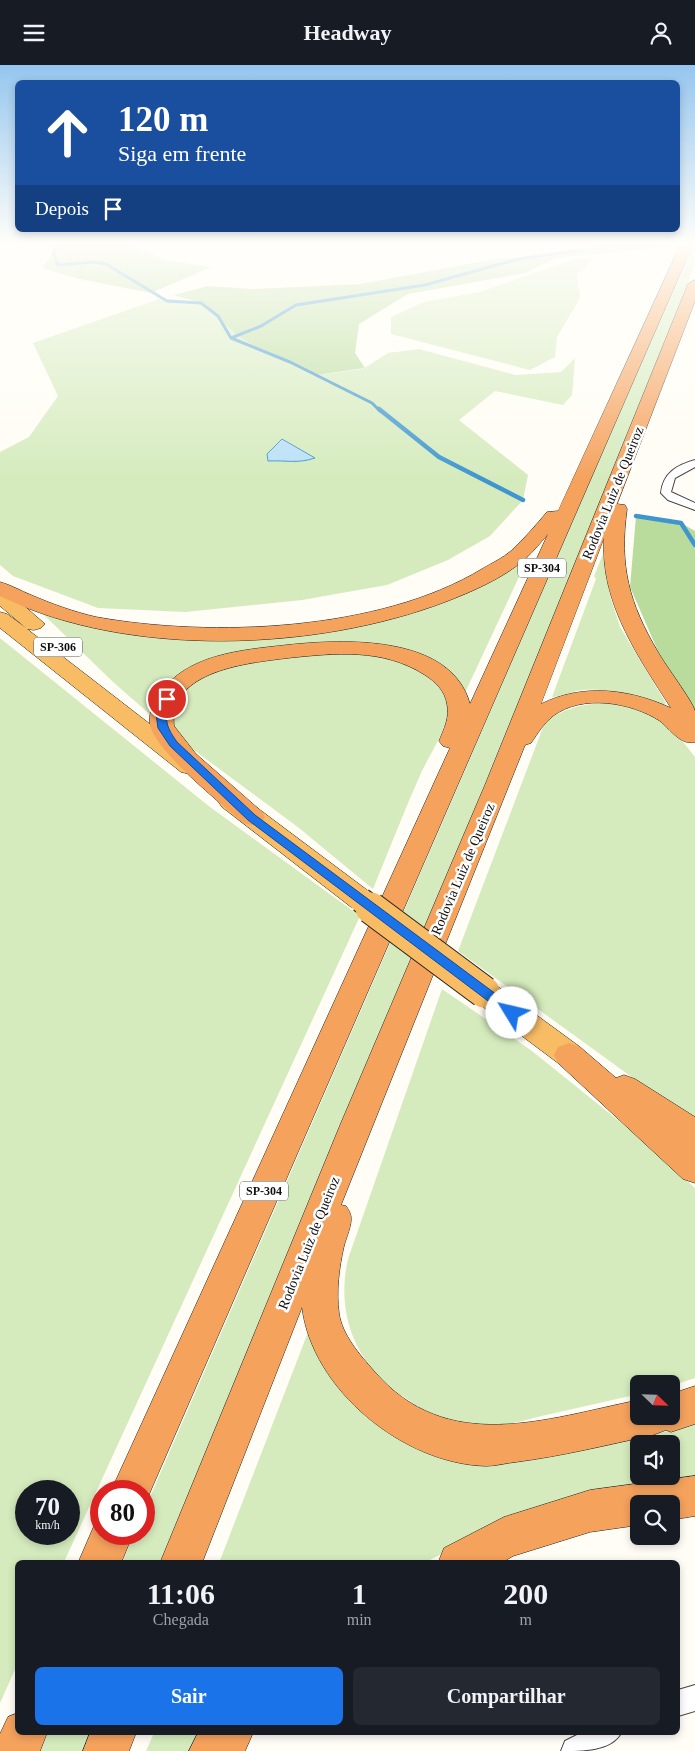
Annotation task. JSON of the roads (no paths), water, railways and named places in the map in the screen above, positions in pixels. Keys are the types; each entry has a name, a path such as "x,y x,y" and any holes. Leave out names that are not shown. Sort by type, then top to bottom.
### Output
{"highway":[{"name":"SP-304","path":"136,1480 652,323"},
{"name":"Rodovia Luiz de Queiroz","path":"182,1560 357,1123 497,785 680,323"},
{"path":"650,401 614,525 614,559 622,595 635,633 695,729"},
{"path":"0,588 54,613 76,619 171,633 299,630 372,618 415,606 463,588 487,577 527,550 553,518 598,444"},
{"name":"SP-306","path":"0,595 46,633 111,704"},
{"name":"SP-306","path":"0,618 252,817 569,1055"},
{"path":"252,817 173,744 163,728 161,714 167,699 181,682 200,670 224,661 326,648 374,649 396,653 415,661 444,679 455,692 460,706 459,720 397,891"},
{"path":"497,785 533,722 551,708 573,700 586,697 614,698 652,707 678,724 695,739"},
{"path":"569,1055 664,1112 695,1135"},
{"path":"569,1055 695,1169"},
{"path":"357,1123 325,1252 319,1301 328,1340 350,1372 377,1401 408,1424 445,1439 486,1446 534,1440 630,1421"},
{"path":"680,1410 695,1405"},
{"path":"680,1498 695,1496"},
{"path":"464,1560 504,1538 590,1511 630,1505"},
{"path":"100,1560 107,1545"},
{"path":"16,1751 23,1735"},
{"path":"106,1751 112,1735"},
{"path":"212,1751 228,1735"}],"street":[{"path":"695,463 678,469 666,485 666,493 672,498 695,507"},
{"path":"680,1702 695,1698"},
{"path":"575,1751 603,1735"}],"water":[{"path":"282,439 315,458 297,461 268,461 267,454"}],"waterway":[{"path":"222,323 231,338"},
{"path":"231,338 267,323"},
{"path":"231,338 290,362 372,403 380,411"},
{"path":"379,409 439,457 523,500"},
{"path":"636,516 681,523 695,545"}]}
